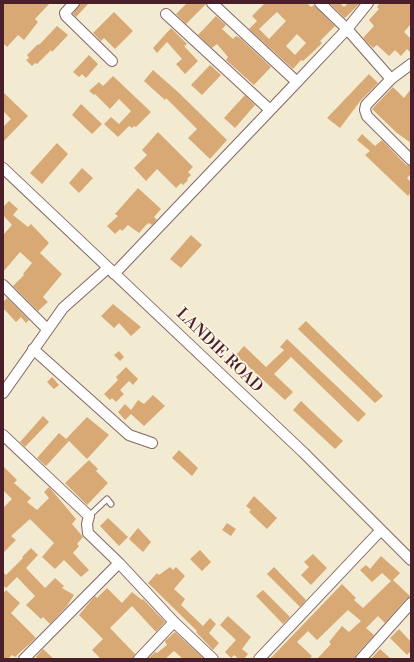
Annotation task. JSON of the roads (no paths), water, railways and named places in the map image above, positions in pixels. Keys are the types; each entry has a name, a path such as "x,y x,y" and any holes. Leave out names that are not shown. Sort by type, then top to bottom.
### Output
{"street":[{"path":"74,3 65,13 66,16 112,61"},
{"path":"212,3 297,82"},
{"path":"320,3 347,29 391,80"},
{"path":"3,393 33,349 70,300 111,271 297,82 347,29 368,3"},
{"path":"166,14 270,110"},
{"path":"411,64 391,80 366,105 365,110 366,116 411,160"},
{"name":"LANDIE ROAD","path":"3,168 304,453 411,560"},
{"path":"3,285 48,329"},
{"path":"33,349 129,435 152,443"},
{"path":"3,435 89,516 87,524 88,533 119,563 174,622 213,659"},
{"path":"259,659 381,530"},
{"path":"24,659 119,563"},
{"path":"361,659 411,603"},
{"path":"139,659 174,622"}],"lane":[{"path":"89,516 107,499 112,504"}]}
